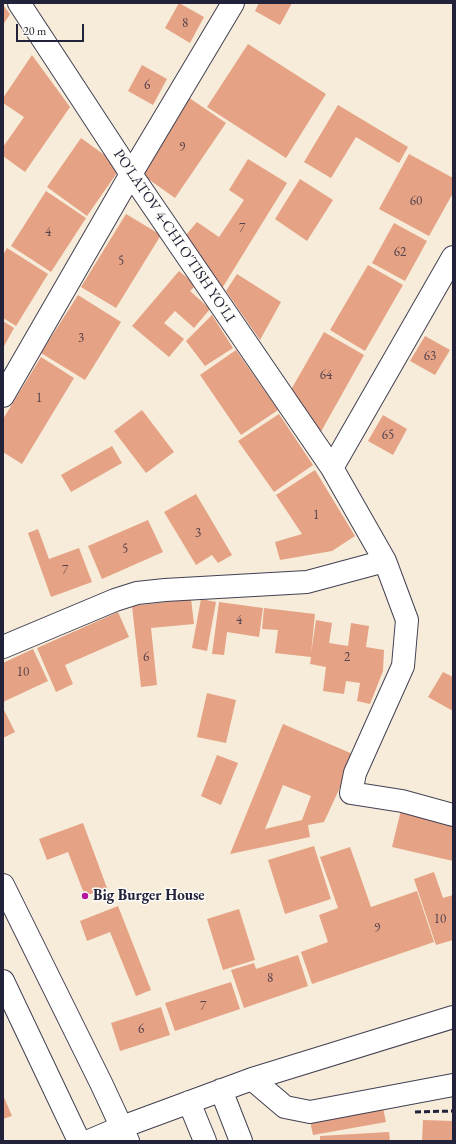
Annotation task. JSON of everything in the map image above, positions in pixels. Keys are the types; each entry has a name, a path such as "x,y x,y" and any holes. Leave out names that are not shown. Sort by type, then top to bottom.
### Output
{"main road":[{"name":"PO'LATOV 4-CHI O'TISH YO'LI","path":"19,3 131,174 332,468 385,562 407,620 403,666 355,773 351,793 402,801 453,815"},
{"path":"3,396 131,174 233,3"},
{"path":"332,468 453,257"},
{"path":"3,647 115,600 137,593 308,582 385,562"},
{"path":"3,885 125,1134"},
{"path":"3,981 79,1141"},
{"path":"89,1141 125,1134 189,1102 252,1078 453,1017"},
{"path":"252,1078 285,1107 310,1112 453,1085"},
{"path":"221,1090 241,1141"},
{"path":"189,1102 204,1141"}],"building":[{"path":"179,3 204,17 190,43 165,28"},
{"path":"259,3 292,3 280,25 255,11"},
{"path":"3,5 10,14 3,25"},
{"path":"248,44 326,94 286,158 207,107"},
{"path":"32,55 70,107 25,172 3,156 3,147 24,117 3,103 3,98"},
{"path":"142,65 167,79 153,105 128,91"},
{"path":"188,97 226,123 175,198 137,171"},
{"path":"338,105 408,147 399,163 356,137 331,178 304,162"},
{"path":"81,138 121,167 87,216 47,187"},
{"path":"409,154 453,178 453,193 429,236 379,209"},
{"path":"248,159 287,183 221,290 186,235 197,222 219,237 244,200 229,190"},
{"path":"300,179 333,200 307,241 275,219"},
{"path":"46,191 86,218 51,272 11,246"},
{"path":"126,214 161,235 116,308 81,287"},
{"path":"394,223 427,241 405,281 372,263"},
{"path":"7,248 48,274 16,326 3,318 3,255"},
{"path":"368,265 403,285 365,351 330,330"},
{"path":"179,271 196,285 190,291 210,309 194,328 175,311 164,323 184,339 169,357 132,326"},
{"path":"237,274 281,302 260,340 226,291"},
{"path":"78,295 121,322 85,380 41,353"},
{"path":"212,315 233,348 205,366 186,341"},
{"path":"3,321 14,328 3,348"},
{"path":"324,332 364,355 318,437 288,395"},
{"path":"425,336 450,350 435,375 410,361"},
{"path":"236,350 278,410 241,435 200,375"},
{"path":"41,357 74,378 22,464 3,452 3,419"},
{"path":"142,410 174,452 146,473 114,431"},
{"path":"279,414 313,465 274,492 238,441"},
{"path":"383,415 407,429 393,455 368,441"},
{"path":"112,446 122,463 71,492 61,475"},
{"path":"315,470 355,536 332,551 280,560 275,542 302,534 276,495"},
{"path":"196,494 232,555 218,563 212,555 196,565 164,512"},
{"path":"148,520 163,552 102,579 88,546"},
{"path":"38,529 49,559 79,548 92,582 51,597 28,533"},
{"path":"191,599 194,624 151,628 157,685 141,687 132,606"},
{"path":"201,599 216,602 207,651 192,648"},
{"path":"219,602 263,608 259,637 227,632 224,655 212,654"},
{"path":"264,608 315,614 311,654 316,620 332,623 329,643 348,646 351,623 369,626 366,647 384,650 383,671 370,704 357,701 360,683 346,681 344,694 323,691 326,667 310,664 311,657 275,653 278,630 262,629"},
{"path":"118,612 129,637 65,665 73,684 56,692 37,648"},
{"path":"33,649 48,681 3,702 3,663"},
{"path":"443,672 453,677 453,711 428,697"},
{"path":"207,693 236,700 226,743 197,737"},
{"path":"3,708 15,732 3,738"},
{"path":"283,724 355,755 324,822 308,825 310,837 230,854","holes":["283,785 311,796 302,820 265,829"]},
{"path":"217,755 238,763 221,805 201,796"},
{"path":"401,810 453,823 453,861 392,847"},
{"path":"83,823 107,888 85,896 68,852 47,860 39,839"},
{"path":"314,846 331,899 285,914 268,860"},
{"path":"350,847 371,907 417,891 434,942 312,984 301,952 328,942 319,915 338,908 320,857"},
{"path":"434,872 443,898 453,895 453,940 436,945 414,879"},
{"path":"118,906 151,990 136,996 110,932 87,941 80,921"},
{"path":"239,909 255,960 223,970 207,919"},
{"path":"298,955 308,986 244,1008 231,970 254,963 256,969"},
{"path":"231,982 240,1009 175,1031 165,1003"},
{"path":"161,1007 170,1035 120,1051 111,1023"},
{"path":"3,1095 12,1116 3,1119"},
{"path":"382,1103 386,1122 313,1135 309,1116"},
{"path":"423,1120 453,1121 453,1141 422,1141"},
{"path":"389,1132 390,1141 320,1141 320,1136"}],"railway":[{"path":"415,1112 453,1111"}],"place":[{"name":"Big Burger House","path":"85,896"}]}
